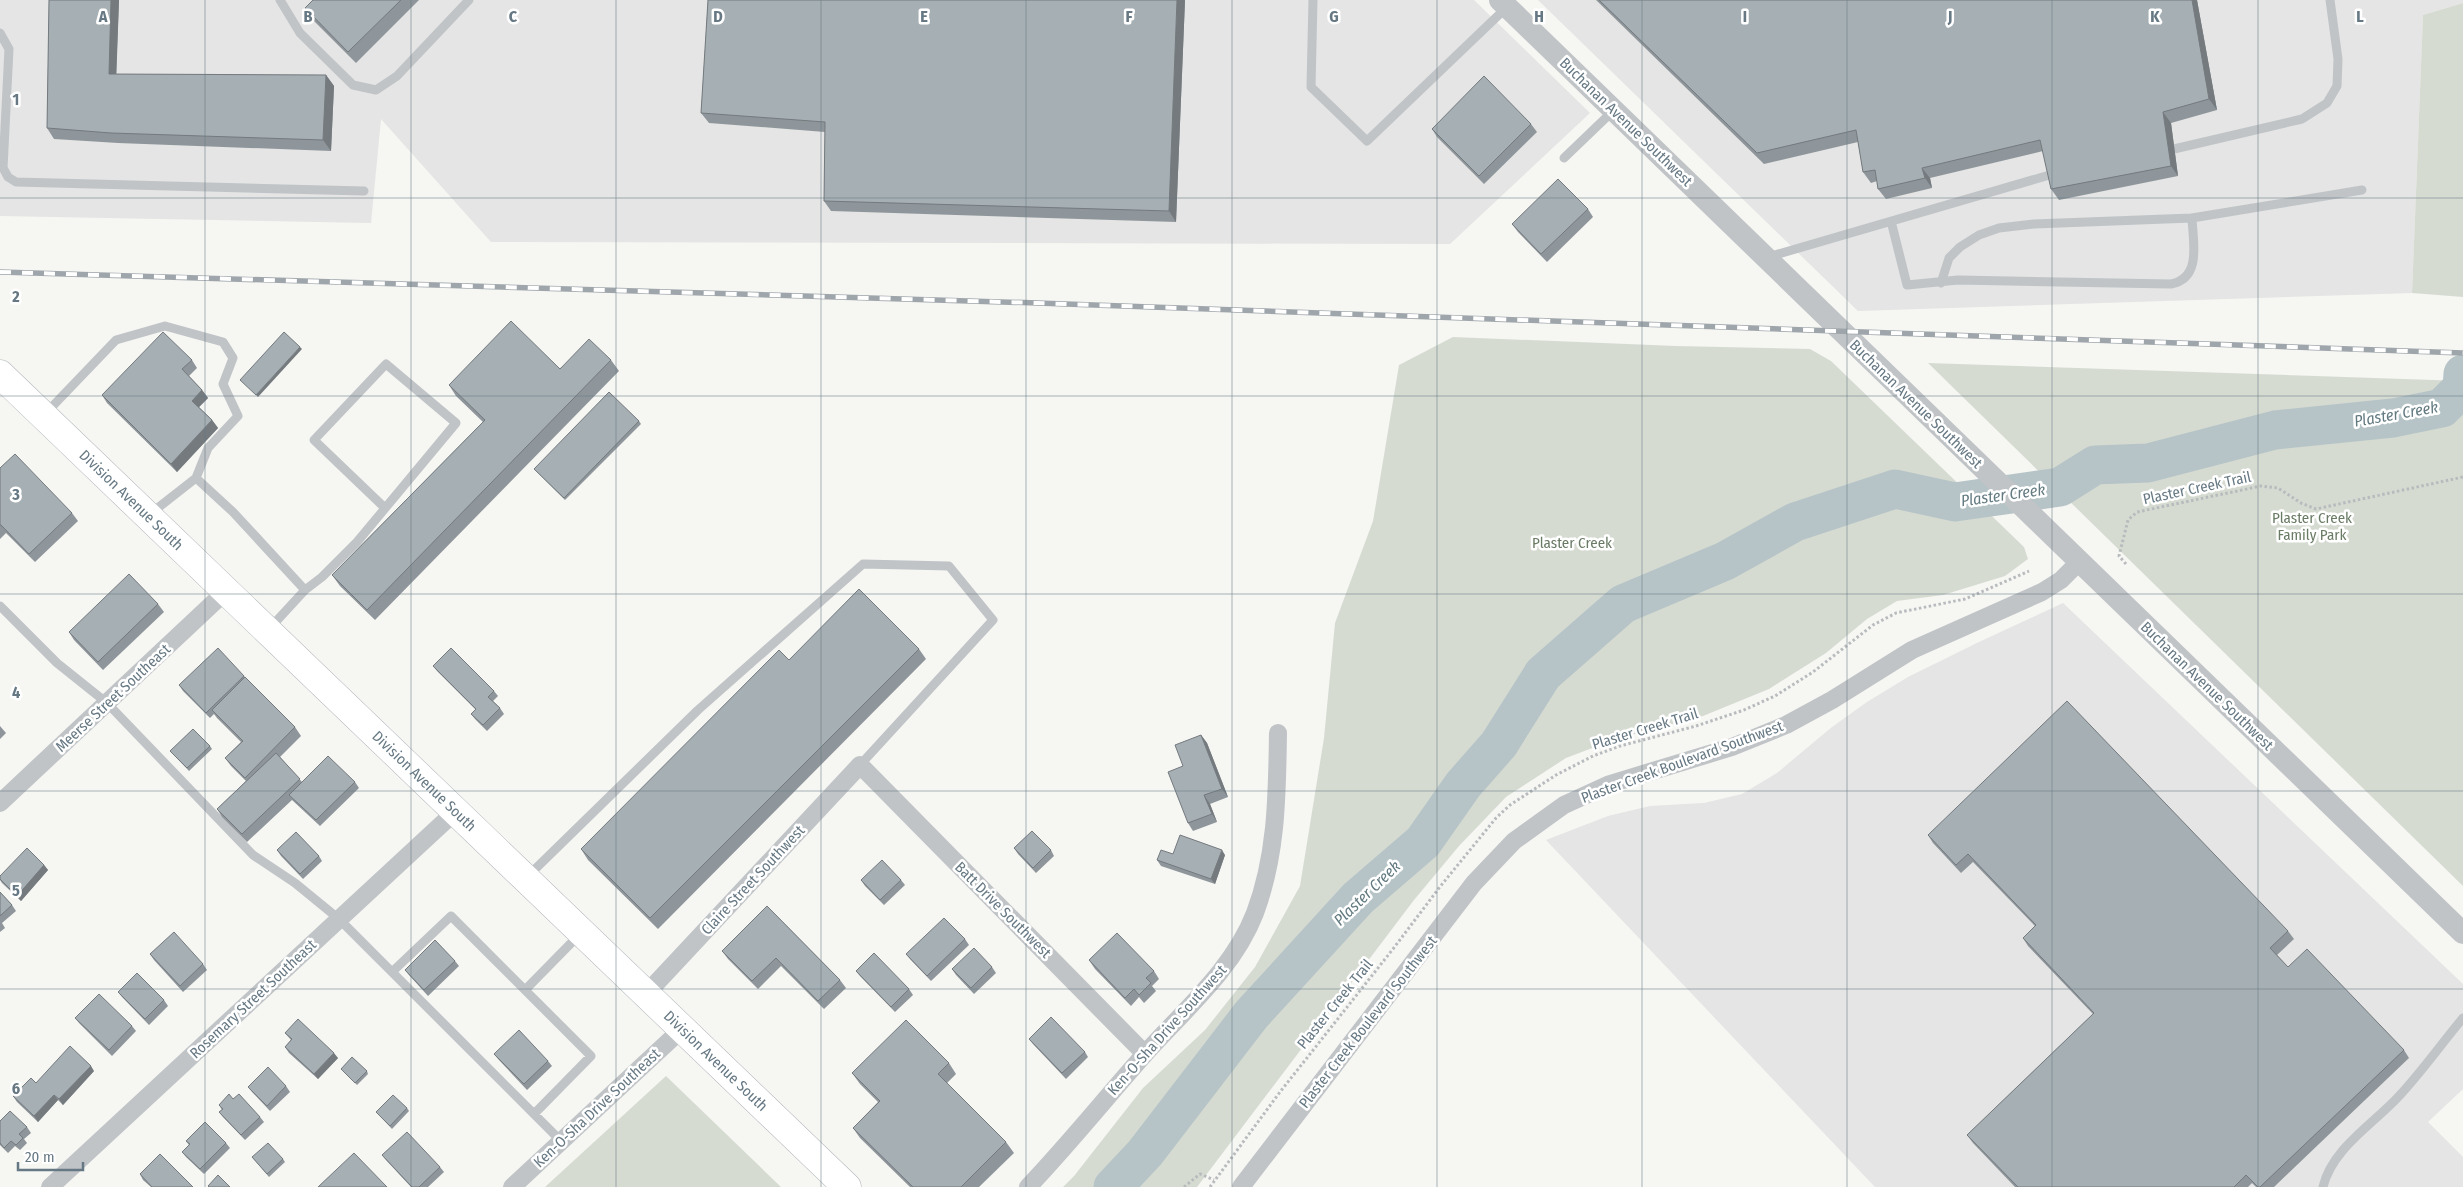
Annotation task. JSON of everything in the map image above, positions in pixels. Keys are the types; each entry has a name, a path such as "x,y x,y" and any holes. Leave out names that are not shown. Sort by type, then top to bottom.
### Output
{"main road":[{"name":"Division Avenue South","path":"0,375 44,414 266,632 456,810 847,1187"}],"street":[{"name":"Buchanan Avenue Southwest","path":"1503,4 1768,257 1998,484 2463,933"},
{"name":"Plaster Creek Boulevard Southwest","path":"1241,1187 1474,883 1492,862 1529,829 1564,805 1610,784 1732,747 1808,714 1912,650 2047,590 2061,580 2079,562"},
{"name":"Meerse Street Southeast","path":"0,803 225,592"},
{"name":"Ken-O-Sha Drive Southwest","path":"1028,1187 1145,1054 1207,989 1238,947 1254,914 1265,878 1275,830 1278,733"},
{"name":"Batt Drive Southwest","path":"860,766 1145,1054"},
{"name":"Claire Street Southwest","path":"646,994 860,766"},
{"name":"Rosemary Street Southeast","path":"50,1187 456,810"},
{"name":"Ken-O-Sha Drive Southeast","path":"512,1187 682,1029"}],"lane":[{"path":"280,0 300,33 353,85 376,90 397,76 469,0"},
{"path":"1313,0 1311,87 1367,141 1503,4"},
{"path":"2174,150 2302,119 2327,103 2336,86 2338,59 2330,0"},
{"path":"0,34 9,49 3,168 8,177 16,182 364,191"},
{"path":"1564,158 1615,110"},
{"path":"1768,257 2054,174"},
{"path":"1941,283 1949,258 1954,253 1978,235 1998,228 2034,224 2192,218 2362,190"},
{"path":"1891,221 1907,286 1958,280 2179,282 2186,278 2193,268 2192,218"},
{"path":"44,414 116,340 165,326 224,342 232,358 223,384 238,416 208,448 196,478 148,516"},
{"path":"266,632 305,590 322,577 357,542 456,423 386,364 314,440 385,508"},
{"path":"196,478 233,512 305,590"},
{"path":"526,878 698,710 863,564 949,566 993,620 860,766"},
{"path":"0,606 57,663 107,703 253,855 296,884 339,919 561,1142"},
{"path":"392,972 451,916 591,1056 534,1114"},
{"path":"525,990 582,932"},
{"path":"2323,1187 2332,1164 2344,1149 2402,1093 2463,1018"}],"path":[{"name":"Plaster Creek Trail","path":"2126,564 2119,556 2128,520 2137,512 2261,486 2278,488 2301,503 2316,509 2463,478"},
{"name":"Plaster Creek Trail","path":"1210,1187 1322,1037 1393,950 1438,888 1496,818 1510,805 1556,775 1602,752 1696,726 1750,708 1775,696 1813,672 1873,625 1889,616 1965,598 2030,571"},
{"path":"1184,1187 1200,1174 1215,1180"}],"shaded area":[{"path":"0,0 1474,0 1590,113 1450,244 491,242 381,119 371,223 0,216"},
{"path":"1538,0 2463,0 2463,3 2423,15 2412,293 1858,311"},
{"path":"2063,603 2463,984 2463,1089 2428,1122 2463,1157 2463,1187 1875,1187 1546,840 1608,816 1650,806 1704,803 1742,794 1777,773 1832,727 1867,702 1908,677"}],"green space":[{"path":"2463,3 2463,297 2412,293 2423,15"},
{"name":"Plaster Creek","path":"1453,337 1676,346 1810,349 1831,361 2024,547 2028,559 2005,576 1943,595 1897,601 1867,619 1826,653 1769,689 1703,716 1616,739 1566,758 1506,797 1459,846 1414,900 1197,1187 1063,1187 1074,1176 1143,1088 1205,1030 1255,967 1300,886 1324,738 1335,623 1373,521 1399,365"},
{"name":"Plaster Creek Family Park","path":"1928,363 2463,381 2463,886"},
{"path":"666,1076 781,1187 545,1187"}],"building":[{"path":"49,0 111,0 109,74 326,75 323,140 111,133 47,128"},
{"path":"313,0 401,0 348,52 305,8"},
{"path":"708,0 1177,0 1169,211 824,201 825,122 701,113"},
{"path":"1599,0 2192,0 2209,99 2163,112 2171,166 2051,189 2040,140 1922,168 1925,178 1878,189 1875,170 1863,172 1856,130 1757,153"},
{"path":"1484,76 1531,124 1479,176 1432,129"},
{"path":"1558,179 1588,209 1541,254 1512,224"},
{"path":"511,321 560,369 589,339 611,360 367,610 332,575 485,420 449,385"},
{"path":"163,332 192,360 182,369 202,390 192,401 212,420 171,464 102,395"},
{"path":"284,332 300,347 256,395 240,380"},
{"path":"609,392 639,421 564,498 534,469"},
{"path":"15,454 72,513 29,554 0,525 0,468"},
{"path":"129,574 158,604 98,662 69,632"},
{"path":"859,589 919,649 650,918 581,849 779,650 789,660"},
{"path":"218,648 244,676 206,713 179,685"},
{"path":"451,648 494,691 488,697 500,708 483,725 471,714 476,709 433,666"},
{"path":"245,677 295,727 245,778 225,758 243,741 212,710"},
{"path":"2067,701 2288,931 2270,948 2288,967 2307,949 2404,1050 2260,1187 2246,1175 2234,1187 2018,1187 1967,1135 2094,1013 2023,938 2036,925 1968,854 1956,865 1928,835"},
{"path":"193,729 210,746 187,768 170,751"},
{"path":"1201,735 1222,789 1204,795 1212,814 1188,823 1168,772 1183,766 1175,745"},
{"path":"276,753 300,779 242,834 217,809"},
{"path":"328,756 355,782 316,820 289,795"},
{"path":"1032,831 1051,850 1033,868 1014,848"},
{"path":"296,832 319,856 300,874 277,850"},
{"path":"1180,835 1222,850 1211,879 1157,860 1161,850 1173,854"},
{"path":"27,848 44,865 17,896 0,879 0,876"},
{"path":"882,860 901,880 880,900 861,880"},
{"path":"0,892 12,905 0,916"},
{"path":"767,906 840,980 818,1001 776,958 752,981 722,951"},
{"path":"944,918 965,939 927,976 906,954"},
{"path":"174,932 203,964 180,986 150,954"},
{"path":"1117,933 1154,971 1146,978 1151,983 1139,995 1134,989 1125,998 1089,960"},
{"path":"435,940 455,961 424,990 405,970"},
{"path":"974,948 992,967 971,988 952,969"},
{"path":"874,953 909,989 891,1007 856,971"},
{"path":"137,973 164,1000 145,1019 118,992"},
{"path":"99,994 132,1026 109,1050 75,1018"},
{"path":"1051,1017 1085,1052 1062,1073 1029,1039"},
{"path":"298,1019 334,1053 314,1074 285,1047 292,1039 285,1033"},
{"path":"906,1020 949,1063 938,1074 1006,1142 961,1187 913,1187 853,1128 880,1101 852,1073"},
{"path":"519,1030 548,1061 524,1084 494,1054"},
{"path":"70,1046 91,1066 59,1099 54,1095 34,1116 13,1096 31,1078 36,1083"},
{"path":"352,1057 367,1071 355,1083 341,1069"},
{"path":"268,1067 286,1086 267,1106 248,1087"},
{"path":"229,1094 233,1099 239,1094 260,1117 241,1135 219,1112 223,1109 219,1105"},
{"path":"393,1095 407,1108 390,1126 376,1112"},
{"path":"10,1111 27,1127 19,1134 23,1138 16,1145 11,1141 4,1148 0,1143 0,1121"},
{"path":"205,1122 226,1143 200,1169 182,1152 190,1144 186,1141"},
{"path":"407,1132 440,1167 419,1187 412,1187 382,1155"},
{"path":"268,1143 283,1159 267,1174 252,1157"},
{"path":"354,1153 387,1187 318,1187"},
{"path":"160,1154 193,1187 152,1187 140,1174"},
{"path":"218,1175 230,1187 208,1186"}],"waterway":[{"name":"Plaster Creek","path":"1113,1187 1145,1153 1251,1015 1358,898 1423,842 1463,785 1499,744 1543,674 1623,604 1725,561 1795,522 1895,489 1955,502 2060,487 2095,465 2148,463 2275,430 2393,418 2442,408 2462,388 2463,374"}],"railway":[{"path":"0,272 1037,303 2463,353"}]}
